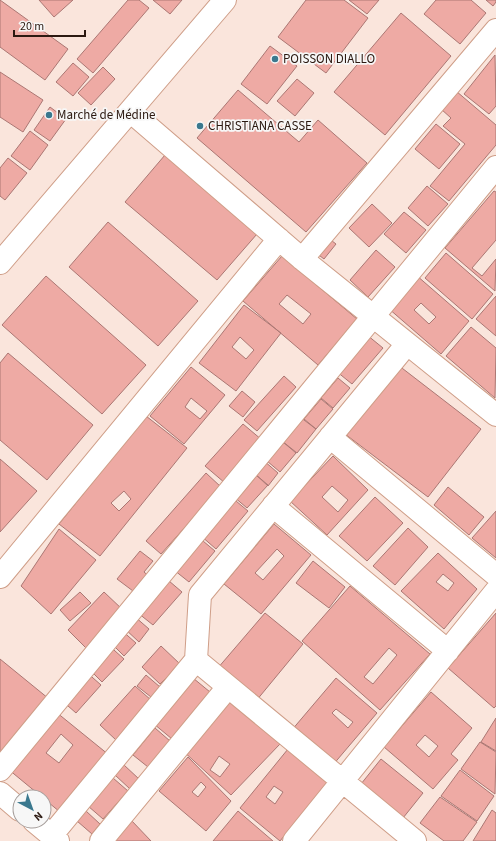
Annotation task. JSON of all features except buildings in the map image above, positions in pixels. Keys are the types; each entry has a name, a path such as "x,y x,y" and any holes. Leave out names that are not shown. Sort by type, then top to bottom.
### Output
{"street":[{"path":"0,263 224,0"},
{"path":"302,259 496,30"},
{"path":"130,112 302,259 496,416"},
{"path":"0,770 496,167"},
{"path":"0,577 279,239"},
{"path":"44,829 55,838 196,660 200,595 407,344"},
{"path":"330,437 496,575"},
{"path":"274,506 448,651"},
{"path":"294,841 496,591"},
{"path":"196,660 415,841"},
{"path":"101,841 228,686"},
{"path":"0,793 12,803"}],"place":[{"name":"POISSON DIALLO","path":"275,59"},
{"name":"Marché de Médine","path":"49,115"},
{"name":"CHRISTIANA CASSE","path":"200,126"}]}
